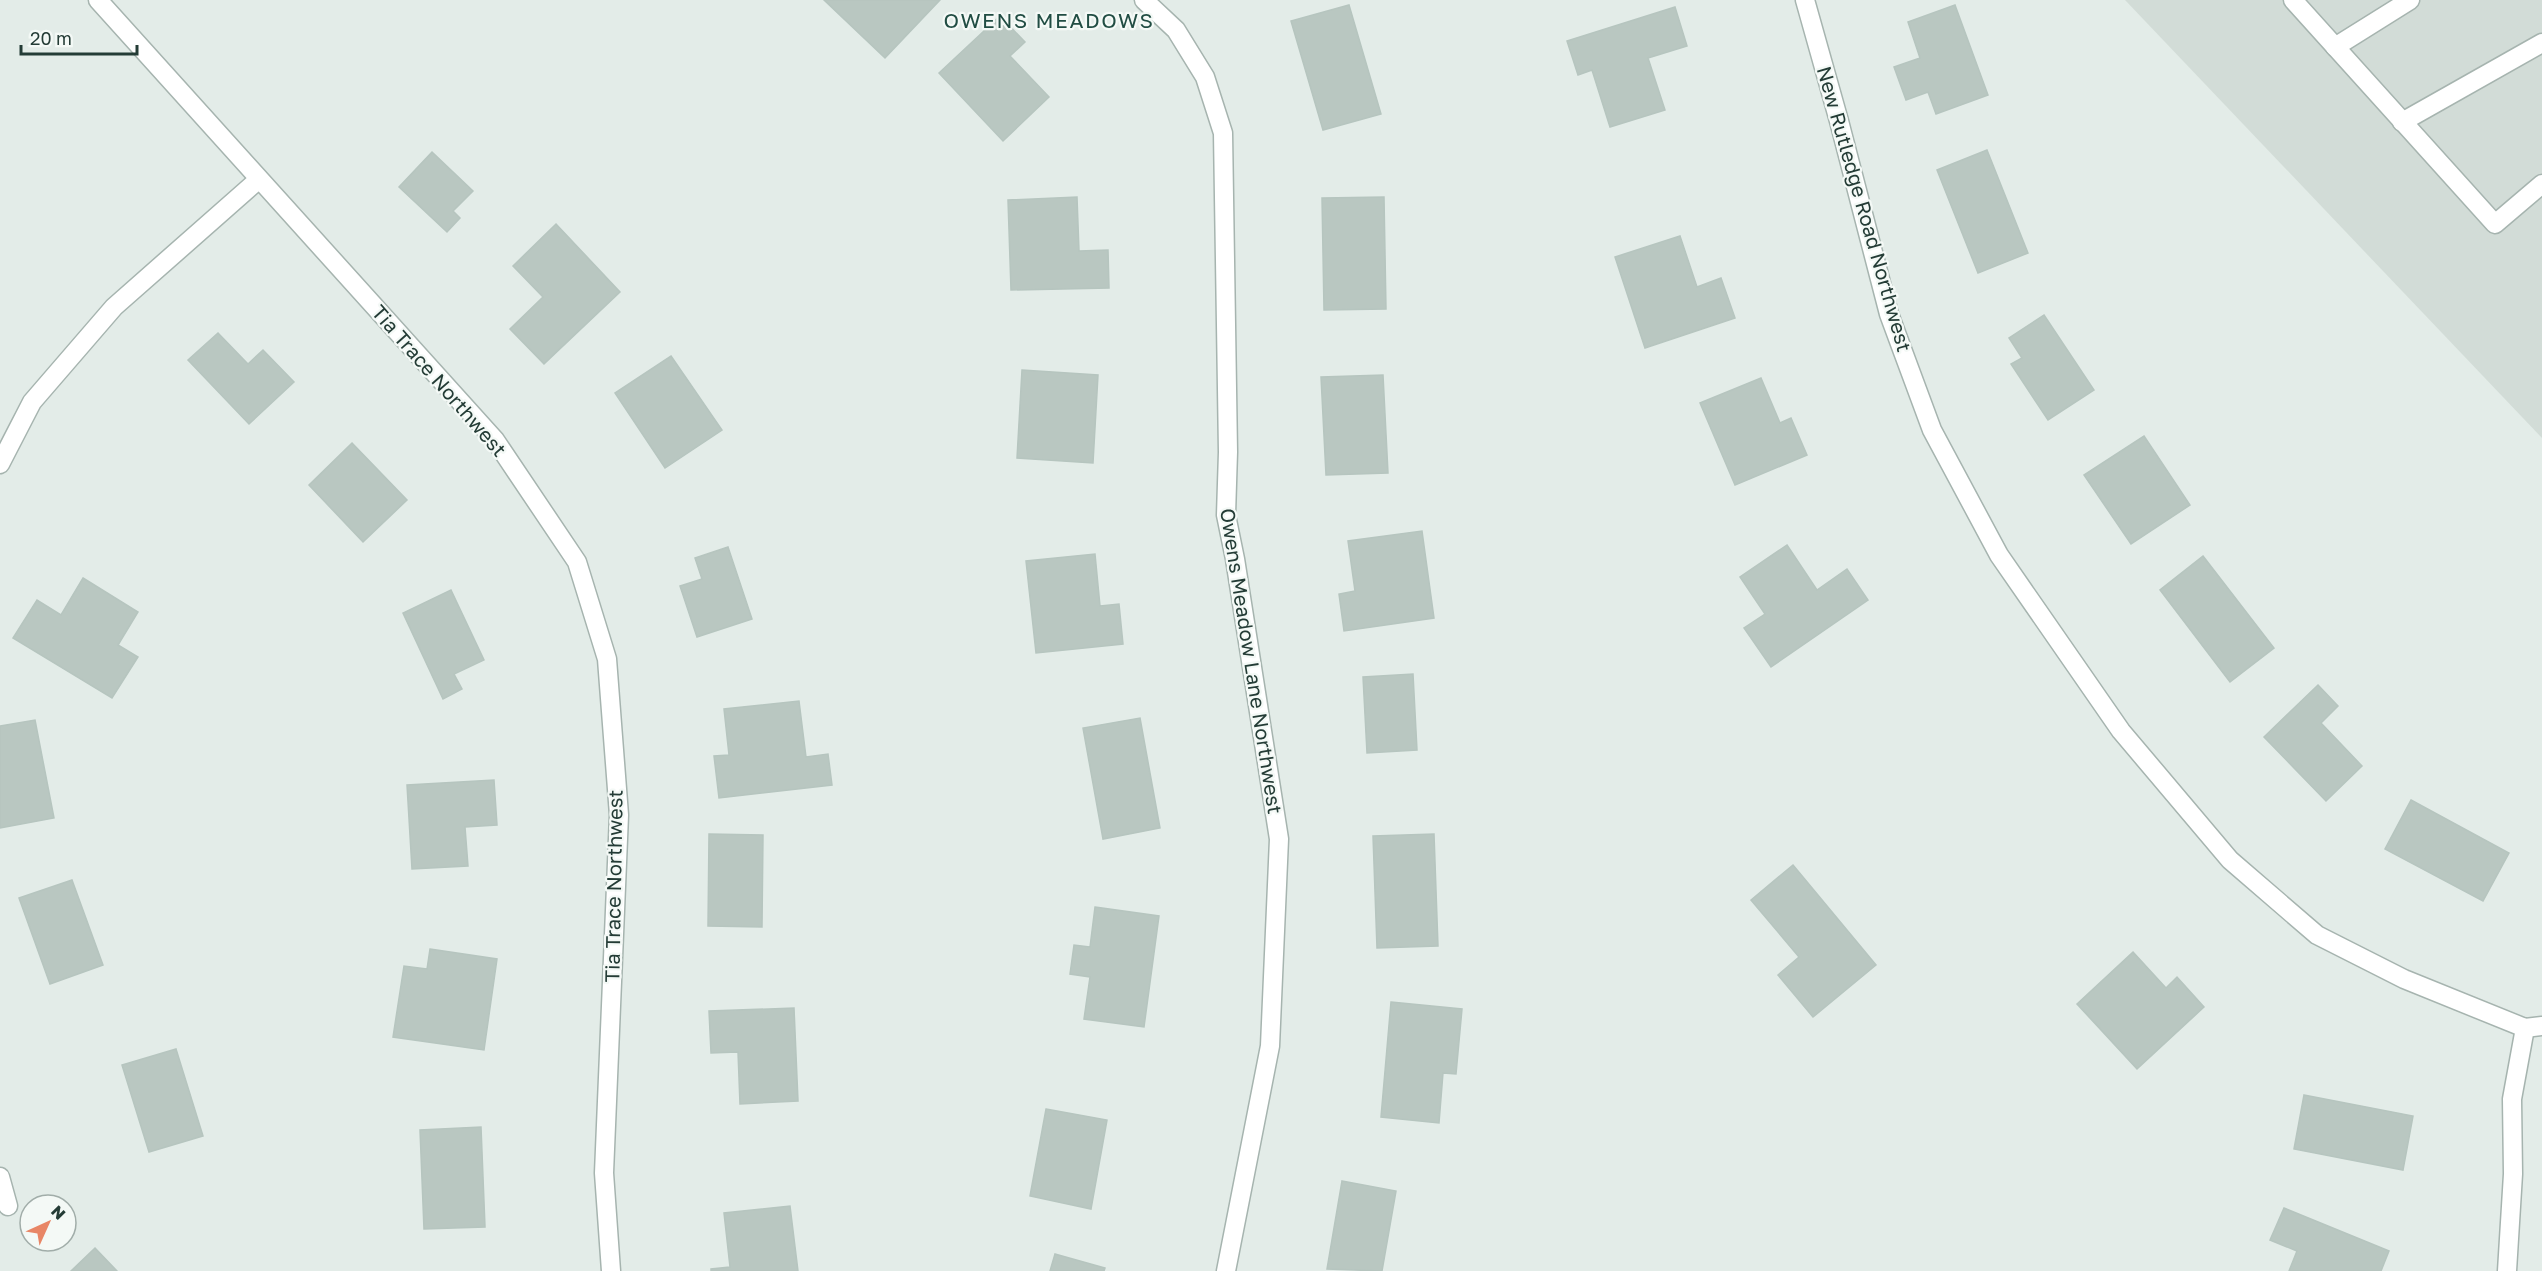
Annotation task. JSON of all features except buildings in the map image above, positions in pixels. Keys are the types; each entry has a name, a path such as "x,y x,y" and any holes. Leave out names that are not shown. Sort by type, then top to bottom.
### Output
{"street":[{"name":"Tia Trace Northwest","path":"98,0 495,440 577,562 607,659 619,815 604,1173 611,1271"},
{"name":"Owens Meadow Lane Northwest","path":"1144,0 1176,30 1205,77 1223,133 1228,452 1226,514 1279,839 1270,1046 1226,1271"},
{"name":"New Rutledge Road Northwest","path":"1805,0 1889,314 1932,430 1999,555 2121,731 2230,860 2316,935 2404,980 2533,1027"},
{"path":"2293,0 2495,224 2542,184"},
{"path":"2335,47 2410,0"},
{"path":"2402,122 2542,43"},
{"path":"0,464 32,402 114,307 258,180"},
{"path":"2507,1271 2513,1174 2512,1099 2533,1027"},
{"path":"0,1177 8,1206"}],"shaded area":[{"path":"2125,0 2542,0 2542,438"}],"district":[{"name":"OWENS MEADOWS","path":"1049,21"}]}
